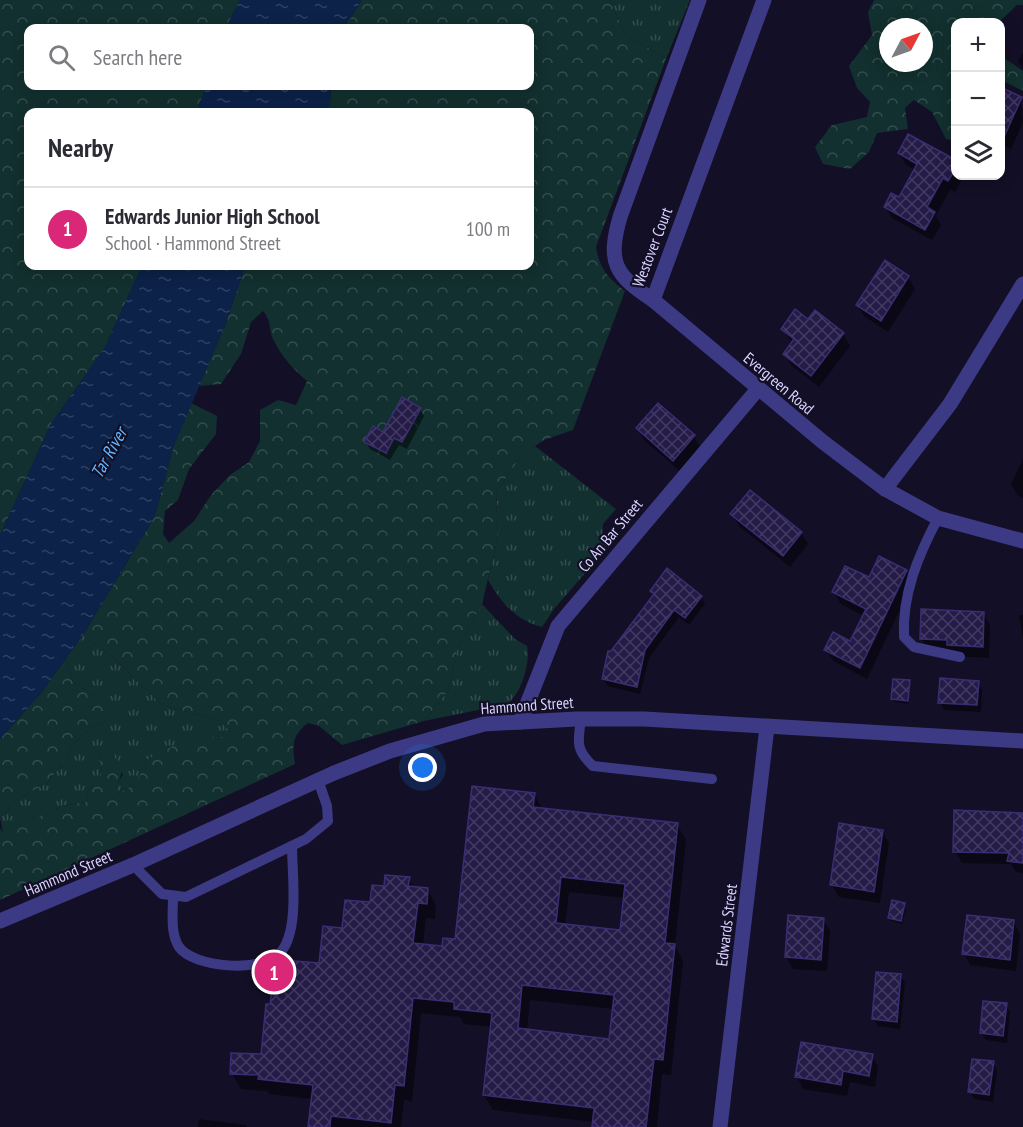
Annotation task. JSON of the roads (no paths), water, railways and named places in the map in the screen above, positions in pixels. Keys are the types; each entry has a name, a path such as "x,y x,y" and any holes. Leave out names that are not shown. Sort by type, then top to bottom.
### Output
{"street":[{"name":"Westover Court","path":"699,0 615,232 614,252 617,269 628,284 653,300 764,0"},
{"path":"885,489 950,404 1023,285"},
{"name":"Evergreen Road","path":"653,300 758,389 885,489 938,518 1023,541"},
{"name":"Co An Bar Street","path":"520,722 558,626 758,389"},
{"name":"Hammond Street","path":"0,921 133,865 318,780 390,751 484,724 581,718 1023,741"},
{"name":"Edwards Street","path":"720,1127 767,727"}],"lane":[{"path":"938,518 916,560 903,617 904,637 914,647 960,657"},
{"path":"581,718 578,745 582,755 593,766 712,779"},
{"path":"133,865 162,894 186,897 292,846 328,821 327,806 318,780"},
{"path":"173,897 173,928 179,947 194,960 253,967 280,953 292,927 292,846"}],"water":[{"path":"240,0 362,0 347,24 228,24"},
{"path":"205,90 331,90 328,108 198,108"},
{"name":"Tar River","path":"140,270 244,270 226,323 173,448 155,516 83,635 42,692 0,739 0,535 51,424 105,347"}],"place":[{"name":"Edwards Junior High School","path":"274,972"}]}
